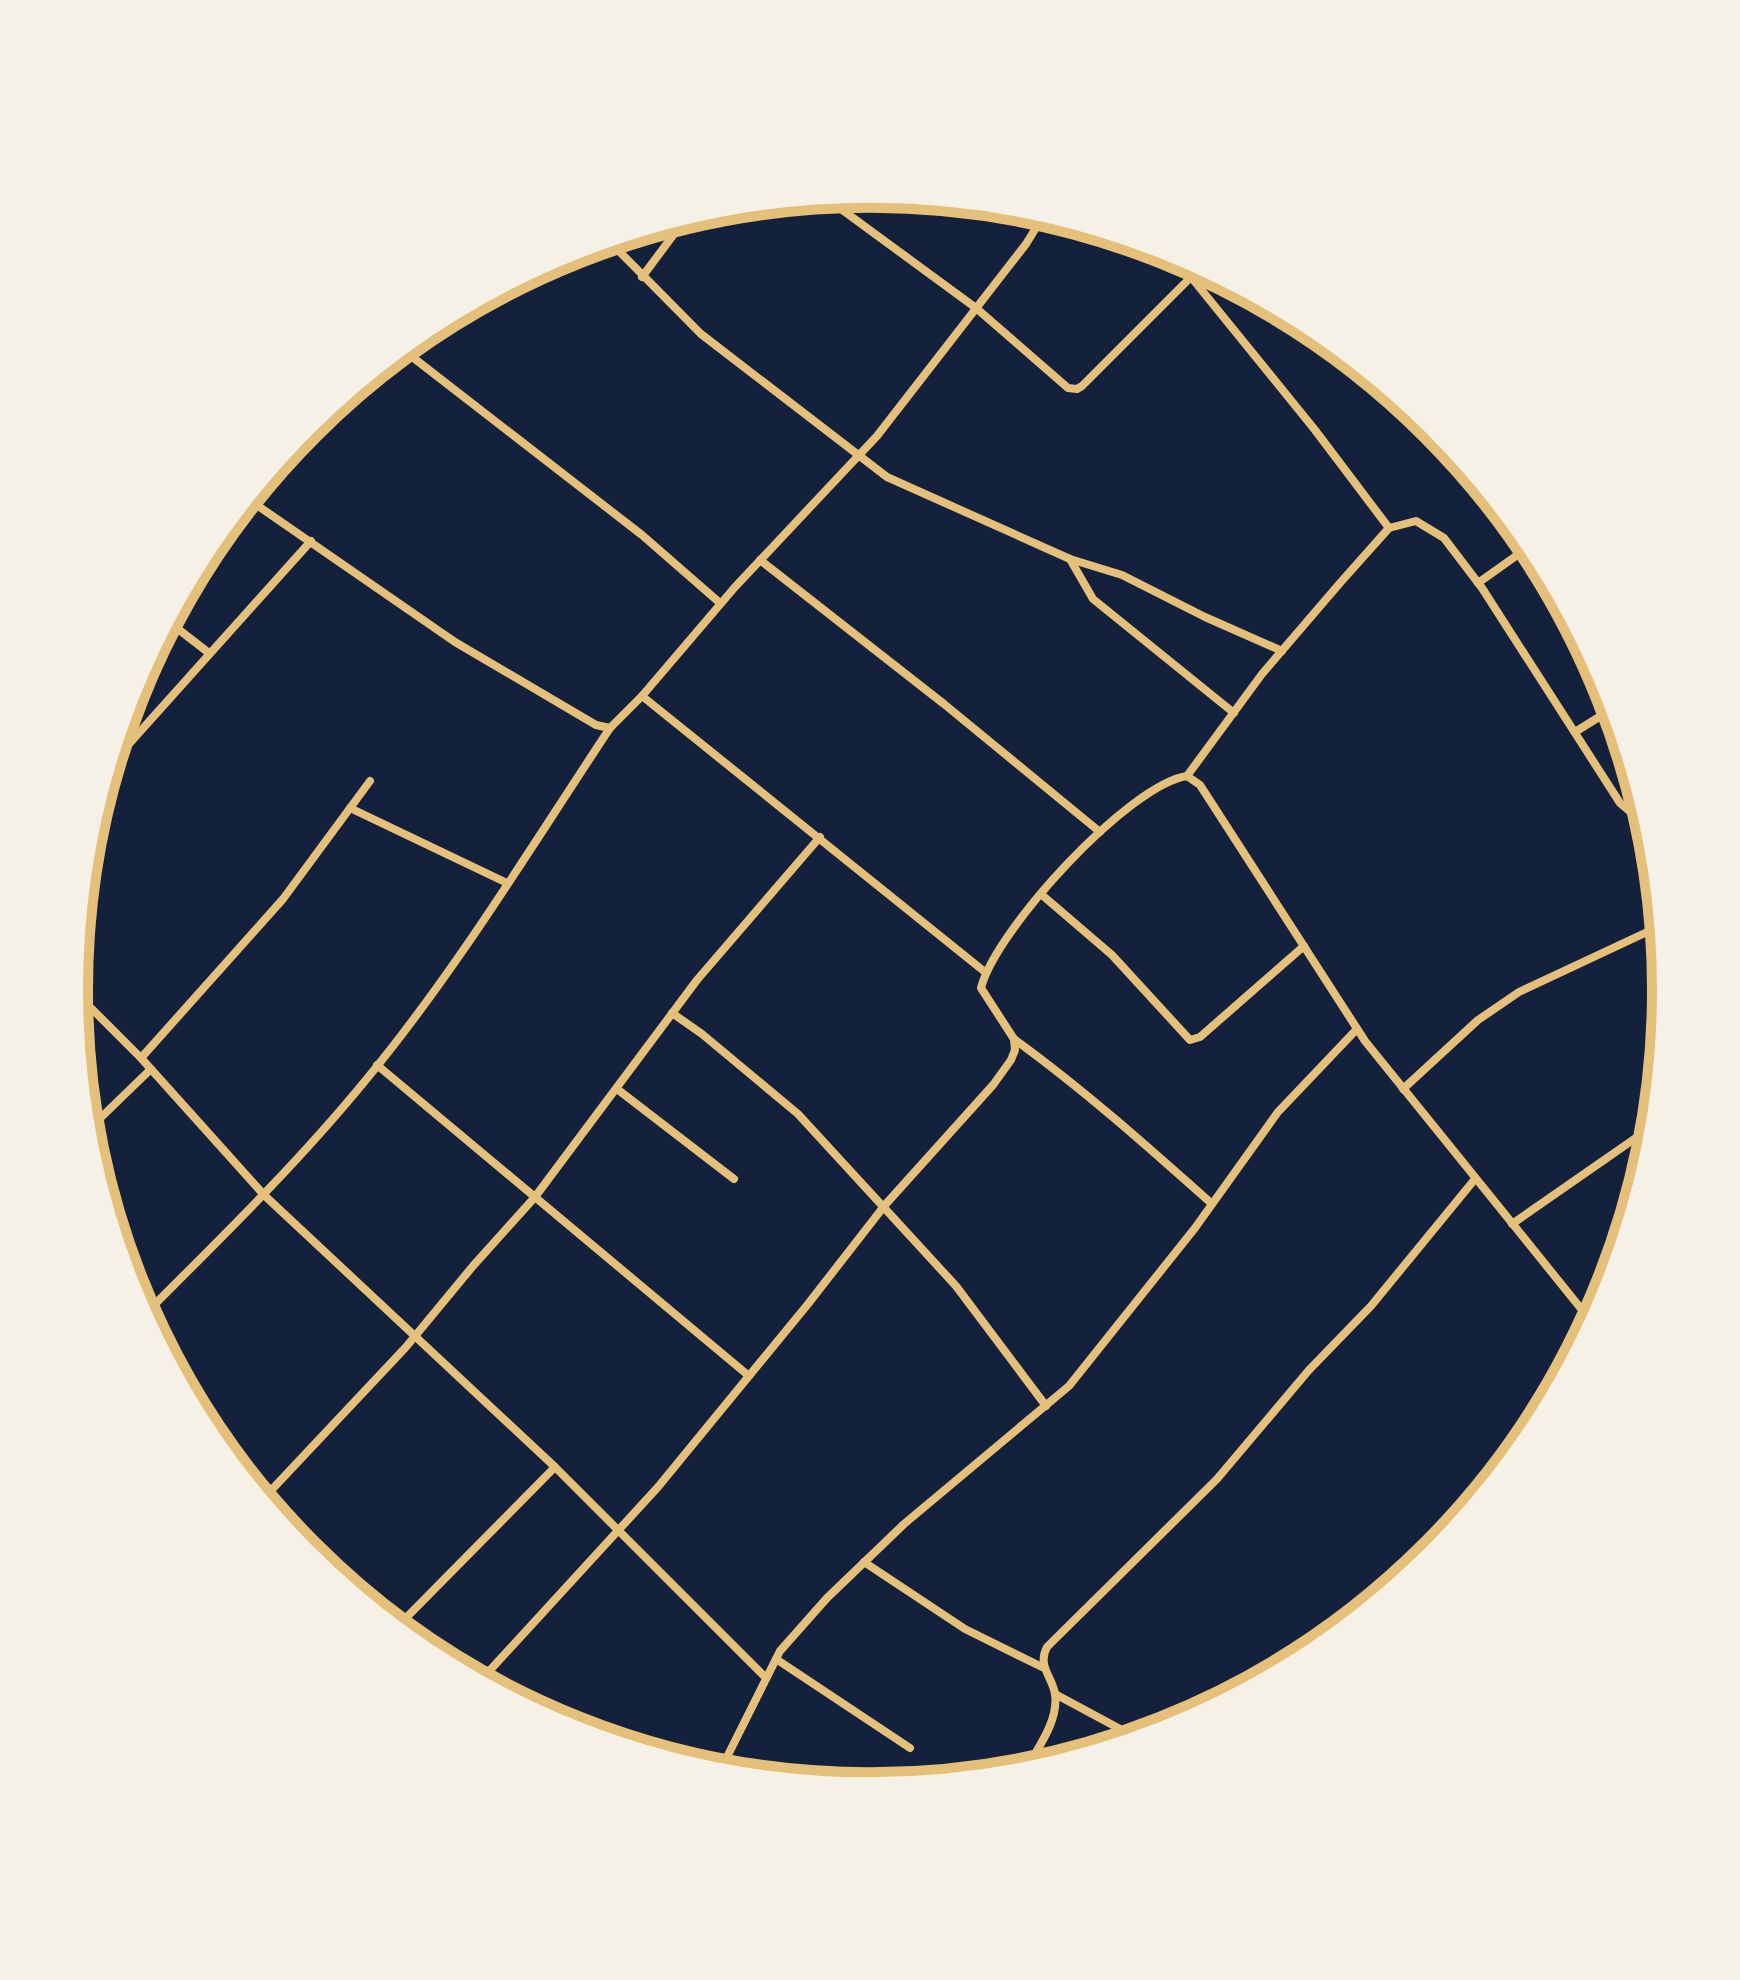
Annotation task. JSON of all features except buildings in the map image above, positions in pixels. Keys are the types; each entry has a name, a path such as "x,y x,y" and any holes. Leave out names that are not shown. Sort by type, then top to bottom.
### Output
{"street":[{"path":"841,209 976,308 1068,388 1077,389 1190,278"},
{"path":"155,1304 264,1195 377,1065 449,970 610,728 642,696 720,603 877,436 1037,226"},
{"path":"642,277 675,233"},
{"path":"618,250 701,334 887,477 1070,559 1122,575 1282,651"},
{"path":"1192,278 1315,430 1389,528"},
{"path":"412,357 642,535 720,603"},
{"path":"257,505 455,642 596,725 610,728"},
{"path":"1187,776 1282,651 1389,528 1407,522 1424,524 1444,538 1478,583 1620,803 1631,812"},
{"path":"128,744 311,541"},
{"path":"1478,583 1519,554"},
{"path":"1070,559 1093,599 1234,713"},
{"path":"760,560 933,695 1100,832"},
{"path":"177,628 209,653"},
{"path":"642,696 985,972"},
{"path":"1575,732 1601,716"},
{"path":"1211,1203 1115,1117 1014,1039 981,988 985,972 1017,921 1100,832 1161,784 1187,776 1200,785 1357,1029 1582,1310"},
{"path":"141,1058 283,899 370,781"},
{"path":"350,808 507,883"},
{"path":"270,1491 415,1337 535,1197 697,980 820,837"},
{"path":"1042,895 1112,955 1190,1040 1200,1037 1304,946"},
{"path":"1403,1089 1478,1020 1519,992 1649,931"},
{"path":"89,1007 141,1058 264,1195 555,1467 766,1678"},
{"path":"672,1013 798,1114 885,1205 956,1286 1046,1406"},
{"path":"726,1758 776,1659 827,1598 904,1524 1069,1386 1278,1112 1357,1029"},
{"path":"488,1672 658,1487 885,1205 993,1085 1011,1060 1015,1050 1014,1039"},
{"path":"377,1065 749,1376"},
{"path":"99,1119 151,1069"},
{"path":"617,1089 734,1179"},
{"path":"1512,1224 1638,1136"},
{"path":"1034,1754 1053,1712 1055,1694 1042,1656 1047,1647 1217,1479 1309,1370 1371,1306 1475,1179"},
{"path":"406,1618 555,1467"},
{"path":"864,1562 965,1629 1044,1668"},
{"path":"776,1659 910,1748"},
{"path":"1055,1694 1122,1730"}]}
